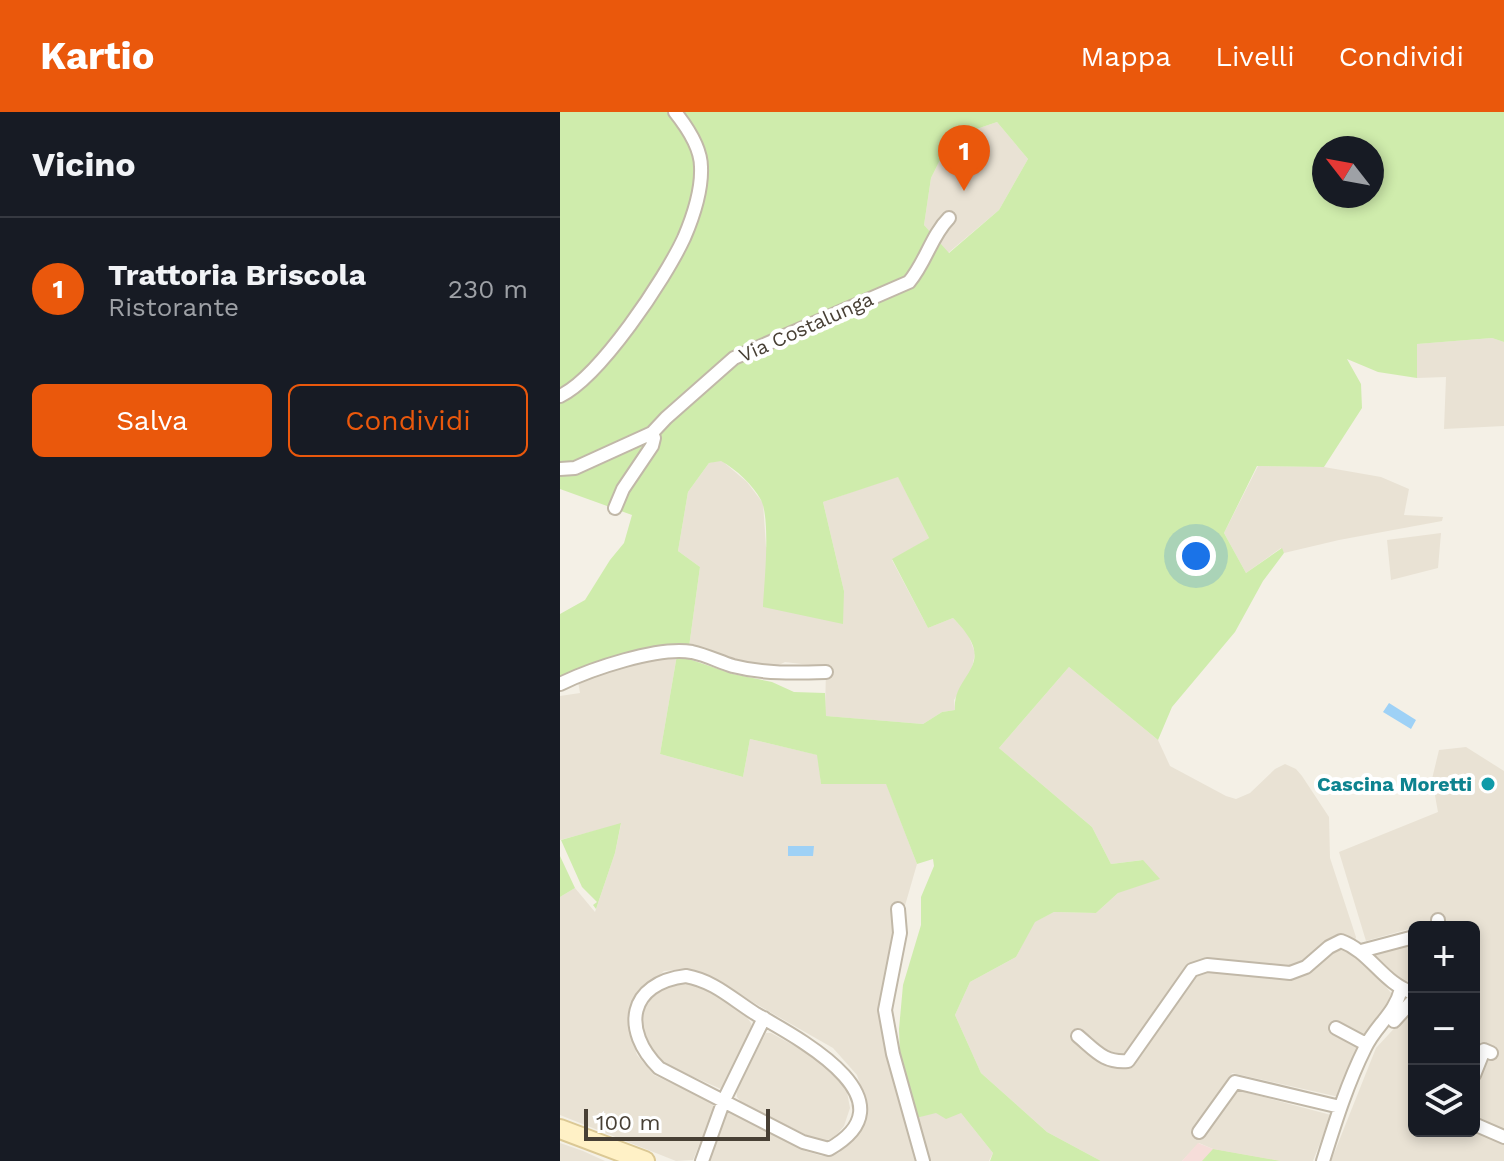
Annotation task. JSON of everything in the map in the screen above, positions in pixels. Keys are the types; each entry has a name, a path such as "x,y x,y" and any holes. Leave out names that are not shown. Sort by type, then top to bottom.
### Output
{"street":[{"path":"560,396 576,385 609,351 644,304 684,237 700,190 701,164 690,133 675,112"},
{"name":"Via Costalunga","path":"560,469 575,468 652,433 734,358 909,282 938,229 949,218"},
{"path":"560,385 576,385"},
{"name":"Via Costalunga","path":"615,508 623,489 652,446 652,433"},
{"path":"560,684 616,663 669,652 691,652 765,672 826,672"},
{"path":"898,909 900,933 885,1010 906,1106 923,1161"},
{"path":"1359,949 1408,938"},
{"path":"1078,1036 1101,1056 1113,1062 1128,1061 1192,970 1207,965 1290,973 1306,967 1341,941 1359,949 1391,983 1408,993"},
{"path":"686,976 702,979 723,990 764,1018 819,1052 847,1077 860,1110 857,1125 847,1139 829,1149 817,1148 659,1068 644,1054 635,1034 633,1016 653,985 668,978 686,976"},
{"path":"1325,1155 1340,1107 1366,1044 1398,1003 1401,989"},
{"path":"1325,1155 1370,1046 1408,1003"},
{"path":"702,1161 724,1100 764,1018"},
{"path":"1336,1028 1366,1044"},
{"path":"1478,1065 1484,1050 1491,1053"},
{"path":"1199,1132 1235,1082 1340,1107"},
{"path":"1480,1127 1504,1137"},
{"path":"560,1129 645,1161"}],"shaded area":[{"path":"997,122 1028,159 999,210 948,253 924,225 931,178 939,162 965,133"},
{"path":"1492,338 1504,342 1504,426 1444,429 1446,377 1417,378 1416,344"},
{"path":"721,460 747,482 763,503 766,547 844,591 823,502 898,476 929,538 892,560 928,628 953,618 968,634 975,653 971,673 954,700 955,710 942,712 923,724 825,716 826,667 785,662 771,669 689,647 700,567 678,551 688,492 709,463"},
{"path":"1258,466 1324,467 1381,477 1409,489 1404,515 1443,517 1442,521 1284,553 1281,548 1246,573 1224,533"},
{"path":"1441,533 1438,568 1391,580 1387,540"},
{"path":"677,655 660,754 743,777 750,739 818,755 821,784 886,783 917,864 904,909 892,911 892,951 879,1020 916,1161 704,1161 724,1114 730,1112 805,1151 822,1156 839,1153 856,1135 864,1116 863,1093 857,1075 833,1048 700,972 689,969 664,971 645,989 641,988 629,1011 628,1027 637,1055 654,1075 716,1104 693,1160 676,1161 560,1115 560,897 575,888 595,912 615,853 621,824 560,840 560,696 580,693 578,681 606,669"},
{"path":"1069,667 1158,740 1170,766 1236,799 1250,793 1275,769 1285,764 1302,776 1329,817 1330,858 1356,937 1353,948 1392,994 1392,1004 1339,1097 1232,1073 1194,1131 1232,1091 1241,1091 1331,1115 1313,1161 1281,1161 1213,1149 1199,1143 1182,1161 1101,1161 1047,1132 981,1073 955,1015 970,982 1016,957 1034,922 1054,912 1096,913 1118,893 1142,860 1111,864 1092,827 999,748"},
{"path":"1466,747 1504,771 1504,1130 1480,1120 1480,1080 1494,1047 1481,1042 1480,1044 1480,921 1408,921 1408,929 1366,941 1339,852 1438,812 1432,779 1439,750"},
{"path":"1408,945 1408,987 1374,954"},
{"path":"670,984 700,984 746,1016 751,1023 752,1028 721,1089 664,1064 647,1049 640,1022 647,999"},
{"path":"1408,1013 1408,1137 1480,1137 1480,1131 1504,1142 1504,1161 1331,1161 1376,1048"},
{"path":"766,1033 826,1063 838,1076 847,1092 850,1108 844,1126 834,1138 820,1142 741,1102 737,1097 736,1089"},
{"path":"936,1112 961,1113 993,1153 989,1161 928,1161 912,1119"},
{"path":"560,1143 583,1151 605,1161 560,1161"},
{"path":"1198,1143 1213,1149 1281,1161 1182,1161"}],"green space":[{"path":"560,112 1504,112 1504,342 1492,338 1417,344 1417,378 1378,372 1347,359 1361,384 1362,408 1324,467 1257,466 1224,533 1246,573 1282,548 1284,553 1263,581 1235,632 1172,707 1158,740 1069,667 999,748 1092,827 1111,864 1143,860 1160,879 1118,893 1096,913 1054,912 1035,922 1016,957 970,982 955,1015 981,1073 1047,1132 1101,1161 990,1161 993,1153 961,1113 946,1119 936,1113 912,1119 900,1057 899,1029 903,985 921,925 921,897 934,866 933,859 917,864 886,784 821,784 817,755 750,739 743,777 660,754 677,655 733,674 772,682 794,692 825,693 826,716 923,724 942,712 955,710 960,686 974,659 974,648 953,618 928,628 892,559 929,538 898,477 823,502 844,591 843,624 763,607 766,522 761,500 749,483 733,469 721,461 709,463 688,492 678,551 700,567 689,647 605,660 560,677 560,614 585,600 624,543 632,515 560,489","holes":["997,122 1028,159 999,210 949,253 924,225 931,178 939,162 965,133"]},
{"path":"621,823 615,853 596,909 593,905 597,902 582,887 561,840"},
{"path":"560,856 575,888 560,897"},
{"path":"1213,1149 1275,1160 1281,1161 1202,1161"}],"water":[{"path":"1389,703 1416,720 1411,729 1383,712"},
{"path":"788,846 814,846 813,856 788,856"}],"place":[{"name":"Trattoria Briscola","path":"964,191"},
{"name":"Cascina Moretti","path":"1488,784"}]}
